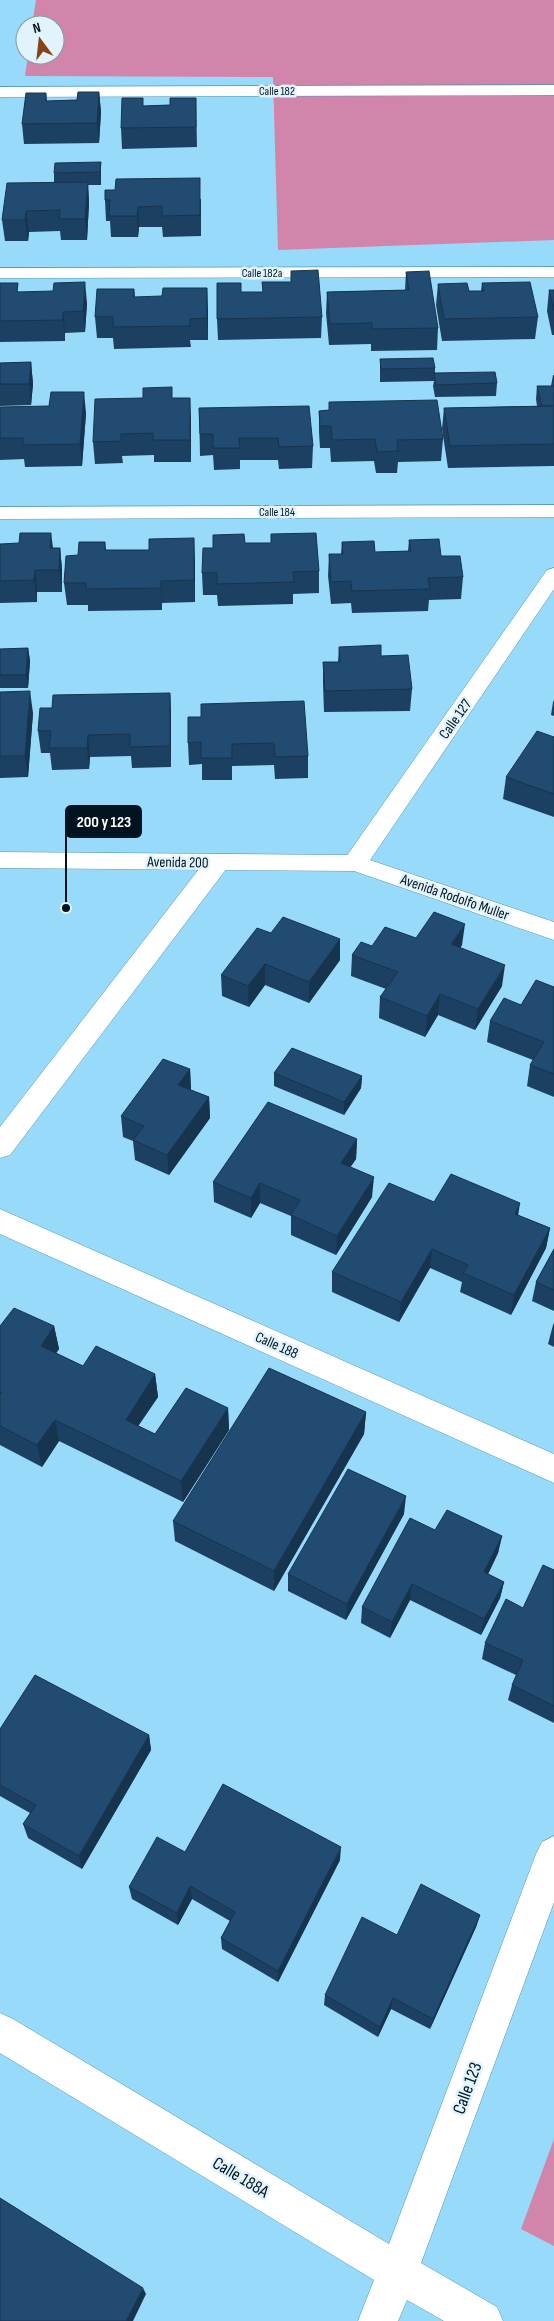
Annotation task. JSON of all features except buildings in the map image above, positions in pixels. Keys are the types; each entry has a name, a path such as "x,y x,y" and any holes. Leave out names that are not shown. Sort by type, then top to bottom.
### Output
{"street":[{"name":"Calle 182","path":"0,92 554,90"},
{"name":"Calle 182a","path":"0,274 554,272"},
{"name":"Calle 184","path":"0,513 554,511"},
{"name":"Calle 127","path":"355,863 554,574"},
{"name":"Avenida 200","path":"0,860 355,863"},
{"path":"0,1147 218,862"},
{"name":"Avenida Rodolfo Muller","path":"355,863 554,930"},
{"name":"Calle 188","path":"0,1222 554,1468"},
{"name":"Calle 123","path":"378,2321 554,1854"},
{"name":"Calle 188A","path":"0,2032 398,2272 483,2321"}],"shaded area":[{"path":"36,0 554,0 554,240 278,250 273,77 25,76 27,65 65,65 65,15 34,15"},
{"path":"554,2139 554,2246 521,2229"}],"place":[{"name":"200 y 123","path":"66,908"}]}
